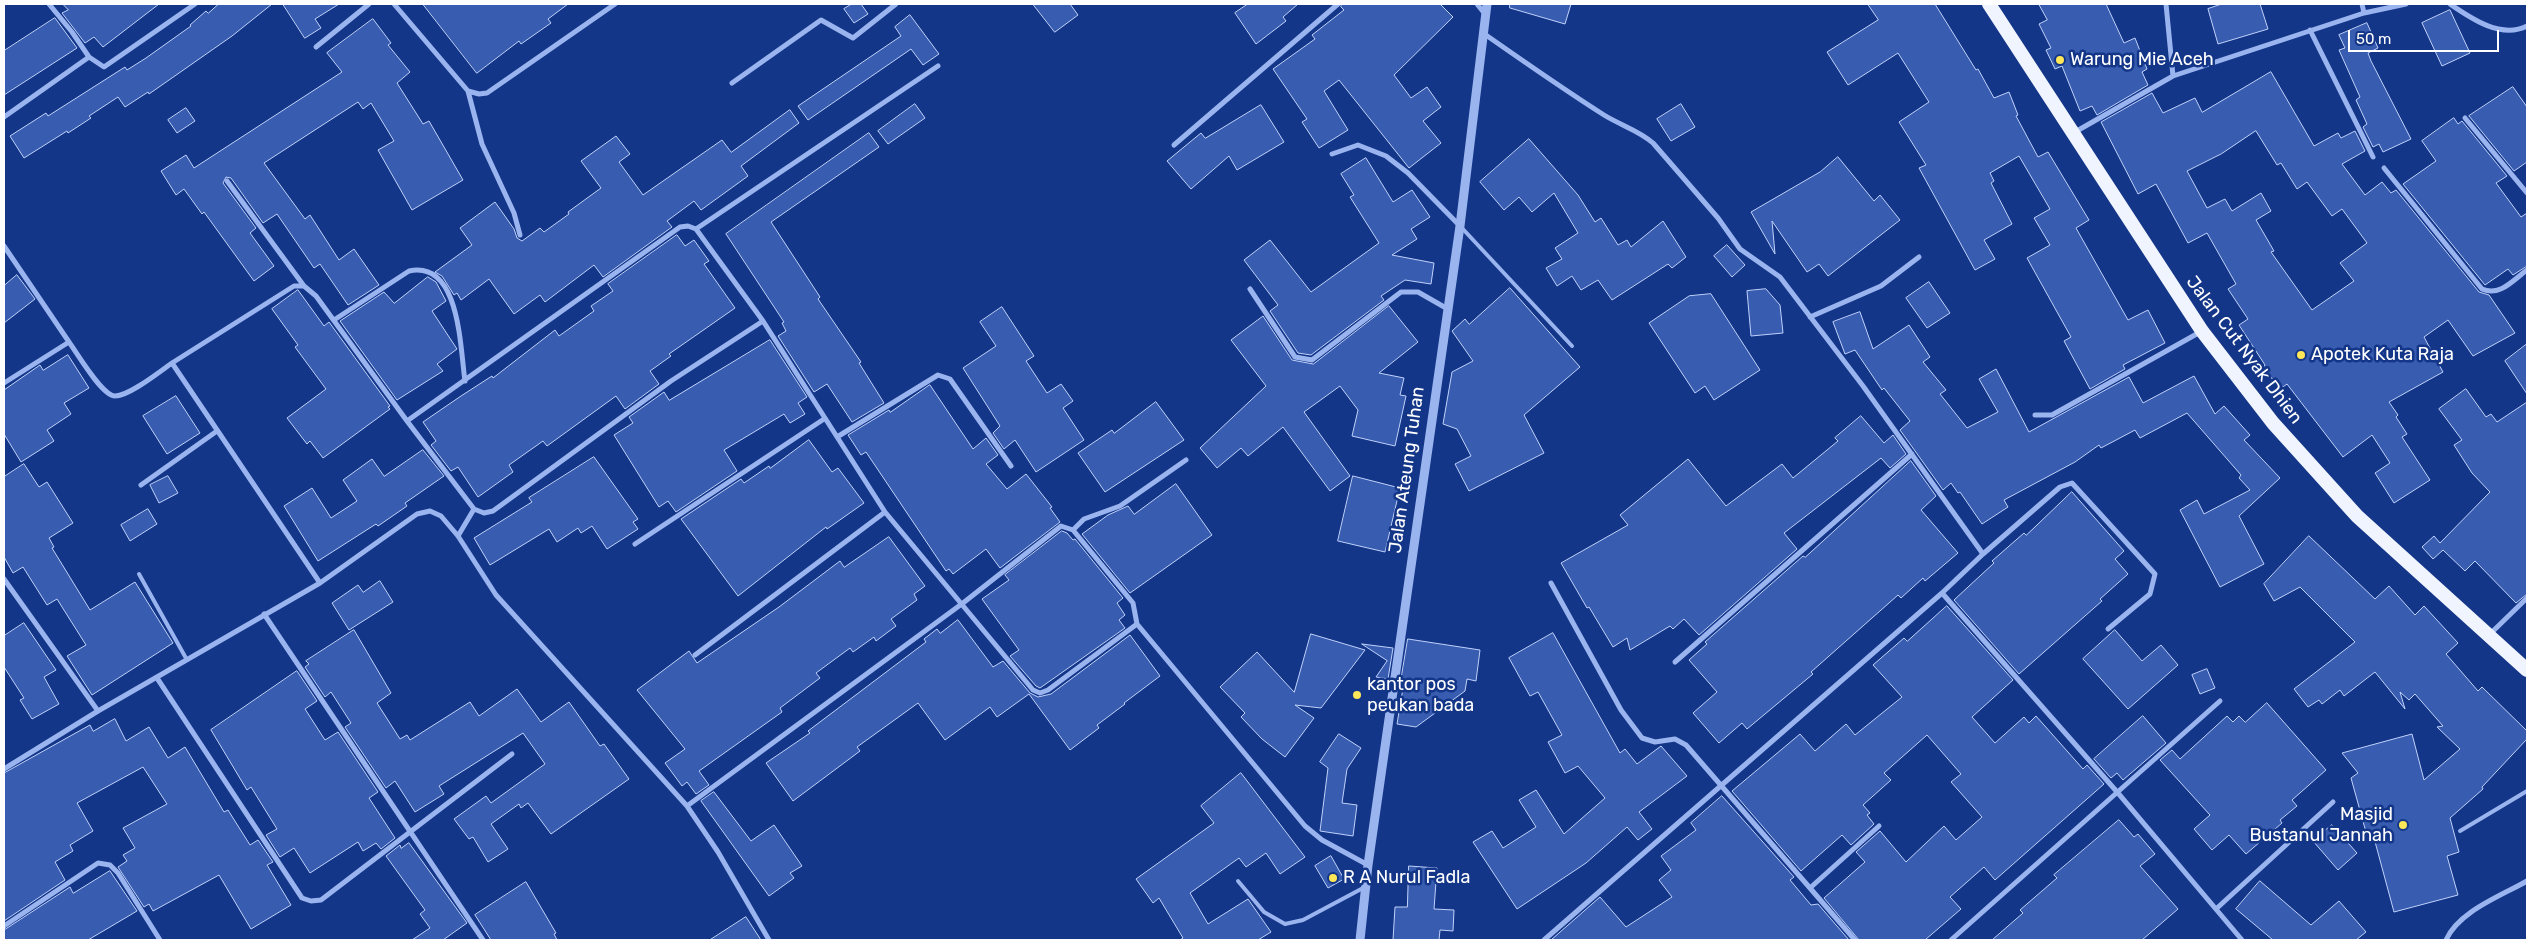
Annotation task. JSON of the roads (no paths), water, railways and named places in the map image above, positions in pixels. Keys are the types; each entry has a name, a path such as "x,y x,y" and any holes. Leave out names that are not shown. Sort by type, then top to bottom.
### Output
{"highway":[{"name":"Jalan Cut Nyak Dhien","path":"1989,4 2202,331 2273,423 2357,516 2527,670"}],"street":[{"path":"49,4 72,32 88,57 104,67 195,4"},
{"path":"316,47 369,4"},
{"path":"394,4 468,92 482,144 514,213 520,235"},
{"path":"468,92 487,93 615,4"},
{"path":"732,83 821,20 853,38 896,4"},
{"path":"1174,146 1338,4"},
{"path":"1477,4 1485,15"},
{"name":"Jalan Ateung Tuhan","path":"1360,940 1368,865 1446,308 1460,226 1487,4"},
{"path":"2166,4 2172,76"},
{"path":"2362,4 2364,12"},
{"path":"2073,133 2172,76 2364,12 2406,4"},
{"path":"2450,4 2493,28 2514,32 2527,26"},
{"path":"2310,30 2373,157"},
{"path":"1483,33 1622,127 1644,135 1718,218 1740,249 1780,277 1912,454 1983,554"},
{"path":"4,117 88,57"},
{"path":"696,229 938,66"},
{"path":"2465,118 2527,193"},
{"path":"1332,154 1358,145 1386,156 1408,173 1460,226"},
{"path":"2384,168 2482,289 2491,293 2498,292 2527,270"},
{"path":"226,181 304,286 316,296 406,421 474,509 484,513 493,511 671,381 763,321"},
{"path":"406,421 680,227 688,226 696,229 763,321 884,512 963,603 1033,690 1040,693 1048,690 1137,624"},
{"path":"4,246 104,392 114,397 123,395 268,301 294,286 304,286"},
{"path":"1810,317 1881,286 1920,257"},
{"path":"334,320 409,271 420,268 431,272 453,299 465,381"},
{"path":"1250,289 1296,357 1312,360 1401,292 1418,292 1446,308"},
{"path":"2035,415 2052,415 2202,331"},
{"path":"4,383 68,342"},
{"path":"172,363 320,583"},
{"path":"838,437 918,385 938,375 950,379 1011,466"},
{"path":"636,544 824,419"},
{"path":"141,485 217,431"},
{"path":"1675,662 1912,454"},
{"path":"1073,530 1084,519 1120,506 1186,460"},
{"path":"1544,940 1942,593 1983,554 2060,487 2072,483 2155,574 2150,594 2108,629"},
{"path":"458,536 474,509"},
{"path":"4,769 98,711 320,583 417,514 430,511 441,516 458,536 496,595 687,806 718,852 769,940"},
{"path":"695,655 884,512"},
{"path":"687,806 963,603 1060,526 1073,530 1133,603 1137,624 1305,826 1322,840 1368,865"},
{"path":"4,579 98,711"},
{"path":"1551,583 1620,710 1642,738 1654,742 1675,739 1681,741 1855,940"},
{"path":"1942,593 2118,793 2242,940"},
{"path":"2489,636 2527,598"},
{"path":"264,614 483,940"},
{"path":"157,678 302,898 311,901 321,900 512,754"},
{"path":"1951,940 2220,702"},
{"path":"2216,909 2333,802"},
{"path":"1810,888 1879,826"},
{"path":"4,926 98,863 110,865 118,874 160,940"},
{"path":"2446,940 2451,930 2469,914 2527,881"}],"lane":[{"path":"1460,226 1572,346"},
{"path":"139,574 187,660"},
{"path":"2460,831 2527,791"},
{"path":"1238,882 1264,912 1285,924 1303,920 1367,886"}],"place":[{"name":"Warung Mie Aceh","path":"2060,60"},
{"name":"Apotek Kuta Raja","path":"2301,355"},
{"name":"kantor pos peukan bada","path":"1357,695"},
{"name":"Masjid Bustanul Jannah","path":"2403,825"},
{"name":"R A Nurul Fadla","path":"1333,878"}]}
